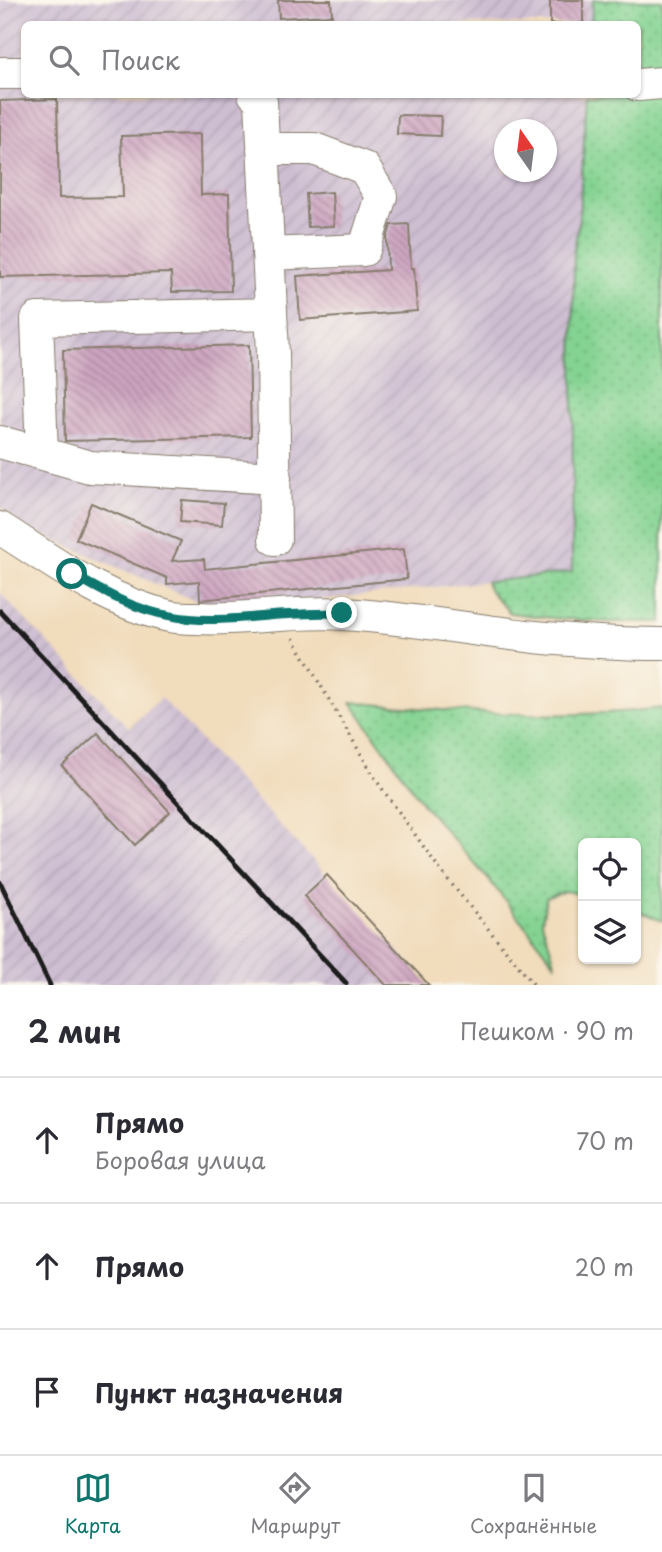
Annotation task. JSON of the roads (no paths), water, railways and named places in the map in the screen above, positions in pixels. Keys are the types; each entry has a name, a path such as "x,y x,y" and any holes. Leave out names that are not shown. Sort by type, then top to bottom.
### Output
{"street":[{"path":"0,73 21,73"},
{"path":"641,85 662,83"},
{"path":"258,98 261,101 271,314 275,539"},
{"path":"263,149 314,149 364,168 381,196 364,250 268,254"},
{"path":"42,453 37,319 271,314"},
{"path":"0,442 90,467 275,478"},
{"path":"0,528 107,594 171,617 213,619 342,613 557,639 662,645"}],"railway":[{"path":"0,611 346,983"},
{"path":"0,882 50,985"}]}
